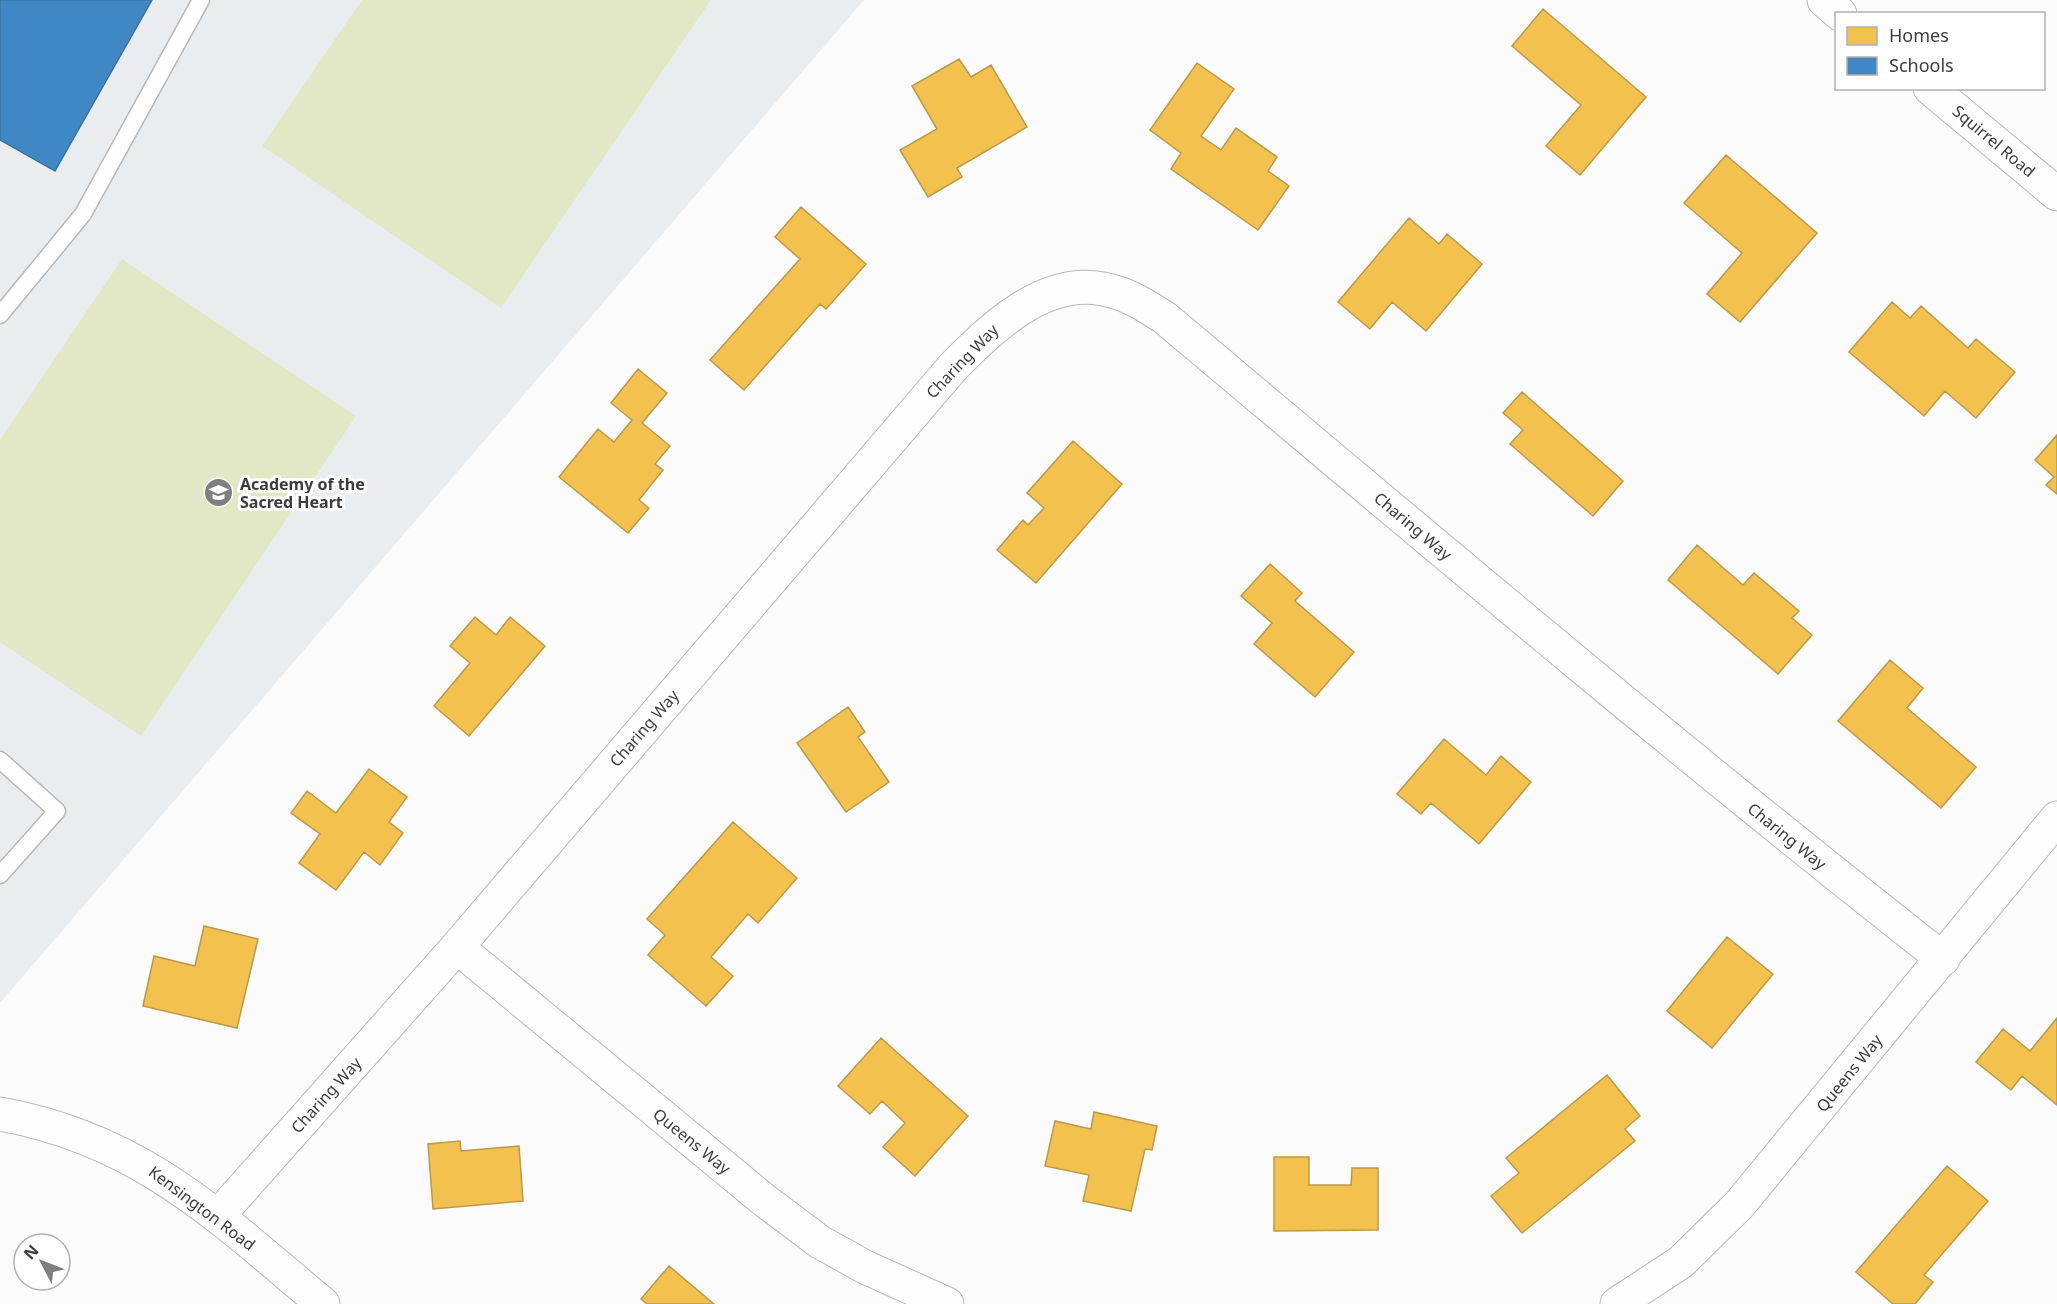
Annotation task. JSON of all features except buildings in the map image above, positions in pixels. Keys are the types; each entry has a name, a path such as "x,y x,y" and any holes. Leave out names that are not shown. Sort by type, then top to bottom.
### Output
{"street":[{"path":"1824,0 1838,12"},
{"name":"Squirrel Road","path":"1932,90 2057,194"},
{"name":"Charing Way","path":"218,1216 457,947 953,367 996,324 1030,303 1068,290 1101,288 1135,299 1165,318 1532,627 1763,817 1943,959"},
{"name":"Queens Way","path":"1617,1304 1681,1262 1715,1231 1777,1161 2057,818"},
{"name":"Queens Way","path":"457,947 764,1200 820,1242 865,1267 947,1304"},
{"name":"Kensington Road","path":"0,1114 50,1126 118,1152 170,1181 218,1216 323,1304"}],"lane":[{"path":"0,315 83,214 201,0"},
{"path":"0,760 57,811 0,875"}],"shaded area":[{"name":"Academy of the Sacred Heart","path":"0,0 864,0 0,1003"}],"green space":[{"path":"362,0 711,0 501,308 262,146"},
{"path":"122,259 356,416 141,736 0,642 0,440"}],"place":[{"name":"Academy of the Sacred Heart","path":"219,493"}]}
